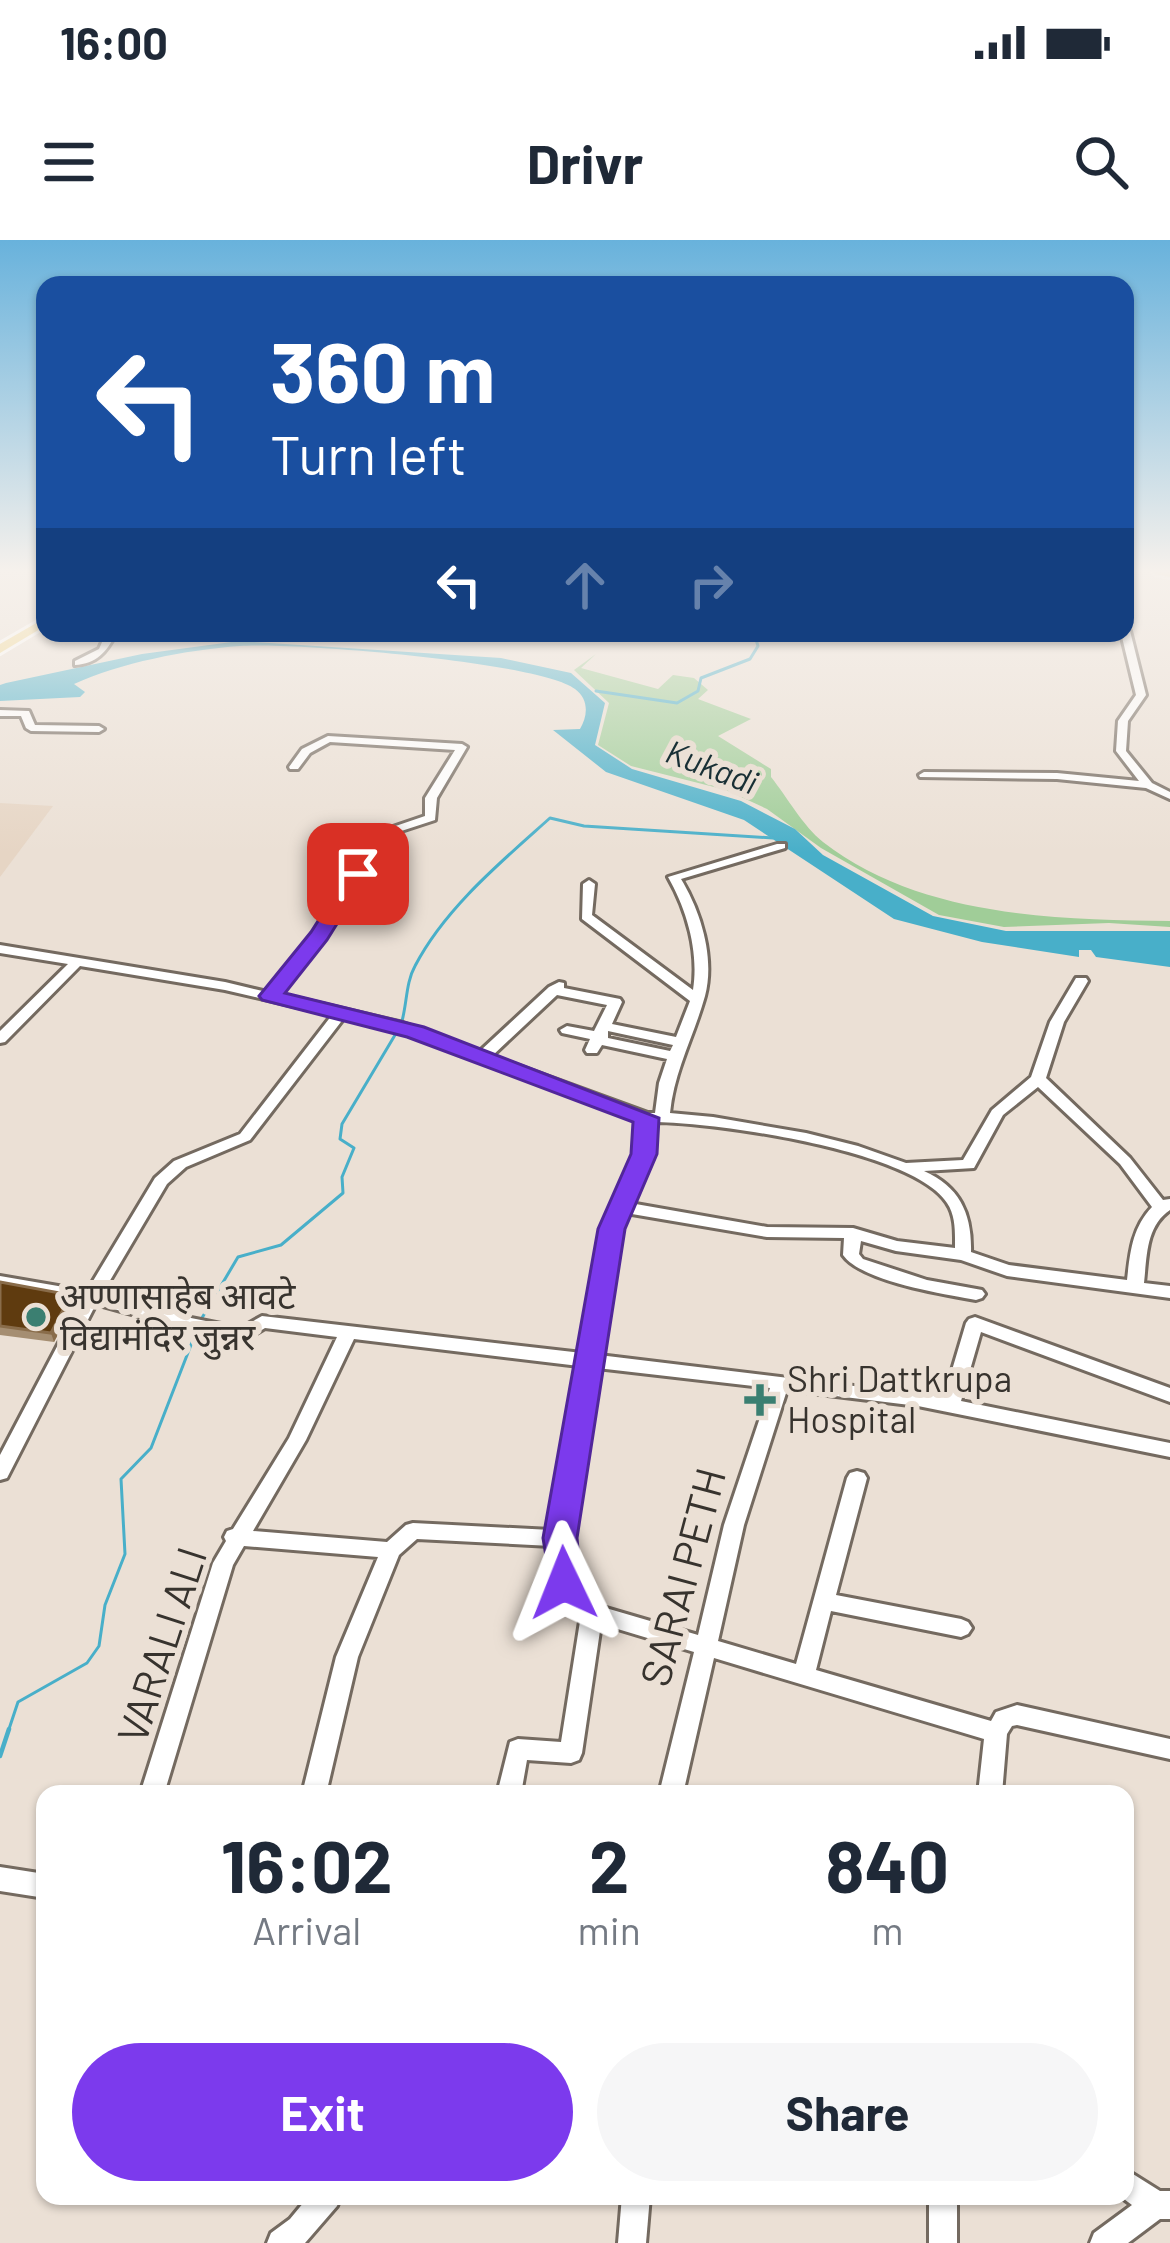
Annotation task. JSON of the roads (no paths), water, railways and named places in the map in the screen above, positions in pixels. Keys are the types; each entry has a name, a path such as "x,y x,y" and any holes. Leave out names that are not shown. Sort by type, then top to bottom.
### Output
{"street":[{"path":"1134,665 1141,694 1123,721 1119,743 1126,762 1148,785 1170,796"},
{"path":"0,713 25,713 32,728 99,729"},
{"path":"270,996 320,935 378,838 431,818 431,798 462,747 328,739 306,751 294,766"},
{"path":"924,775 1057,776 1148,785"},
{"path":"781,846 674,877 688,899 699,960 696,999 674,1049 644,1154 611,1229 560,1538 564,1583 592,1612 996,1733"},
{"path":"589,884 586,916 696,999"},
{"path":"0,949 341,1012 483,1056 654,1118 748,1127 911,1166 968,1165"},
{"path":"0,1039 74,964"},
{"path":"963,1255 968,1165 997,1113 1038,1079 1057,1022 1082,980"},
{"path":"483,1056 557,988 613,999 600,1039"},
{"path":"0,1473 92,1296 171,1169 245,1137 341,1012"},
{"path":"567,1030 674,1049"},
{"path":"1038,1079 1165,1206 1143,1229 1135,1286"},
{"path":"911,1166 950,1195 964,1217"},
{"path":"623,1207 767,1232 853,1233 896,1246 963,1255 1006,1270 1170,1292"},
{"path":"853,1233 853,1259 899,1276 976,1294"},
{"path":"896,1246 899,1276"},
{"path":"0,1282 92,1296 182,1323 224,1325 242,1336 262,1322 781,1382 951,1404 972,1413 1170,1450"},
{"path":"951,1404 975,1323 1170,1395"},
{"name":"VARALI ALI","path":"155,1785 234,1537 297,1440 349,1331"},
{"name":"SARAI PETH","path":"673,1785 734,1525 781,1382"},
{"path":"804,1674 856,1478"},
{"path":"316,1785 347,1657 391,1550 413,1531 560,1538"},
{"path":"234,1537 391,1550"},
{"path":"824,1601 961,1628"},
{"path":"511,1785 518,1749 571,1753 592,1612"},
{"path":"991,1785 996,1733 1004,1719 1017,1715 1170,1749"},
{"path":"0,1879 36,1885"},
{"path":"1104,2243 1163,2205 1134,2187"},
{"path":"280,2243 301,2229 320,2205"},
{"path":"632,2243 635,2205"},
{"path":"943,2205 943,2243"}],"water":[{"path":"88,665 127,665 74,684 85,692 80,697 0,701 0,685"},
{"path":"488,665 536,665 571,673 605,703 595,745 632,769 741,801 795,829 823,855 933,916 1006,931 1170,931 1170,967 1096,957 1091,950 1079,950 1079,957 982,942 894,919 744,820 606,772 553,730 580,729 586,708 580,693 553,679"}],"waterway":[{"path":"596,691 677,703 698,691 701,678 733,665"},
{"path":"402,1021 412,972 442,924 550,818 584,826 773,838"},
{"path":"199,1323 238,1257 281,1245 343,1193 342,1177 354,1148 340,1139 342,1124 398,1030"},
{"path":"0,1756 18,1702 87,1663 99,1646 105,1605 125,1554 121,1479 151,1448 196,1332"}],"place":[{"name":"अण्णासाहेब आवटे विद्यामंदिर जुन्नर","path":"36,1317"},
{"name":"Shri Dattkrupa Hospital","path":"760,1400"}],"water label":[{"name":"Kukadi","path":"712,767"}]}
